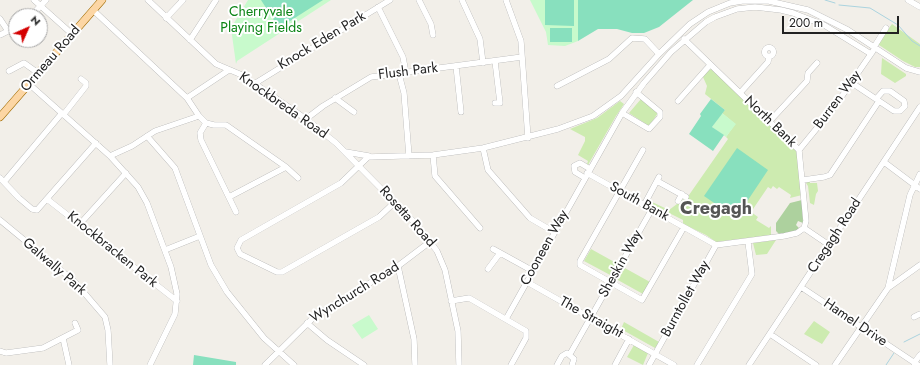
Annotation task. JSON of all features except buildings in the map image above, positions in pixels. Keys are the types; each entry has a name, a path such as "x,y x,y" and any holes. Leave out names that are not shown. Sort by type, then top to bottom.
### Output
{"main road":[{"name":"Ormeau Road","path":"0,117 102,0"}],"street":[{"path":"34,0 72,34"},
{"path":"40,6 46,0"},
{"path":"148,0 216,64 229,70"},
{"path":"166,18 182,0"},
{"path":"190,40 216,0"},
{"name":"Knock Eden Park","path":"254,84 390,0"},
{"path":"419,0 431,24 433,35"},
{"path":"462,0 480,39 483,62"},
{"path":"506,0 520,36 528,138"},
{"path":"344,151 354,155 372,156 433,155 483,148 528,138 582,121 603,110 621,96 659,54 690,24 708,12 730,3 755,0 782,3 808,10 838,24 906,68 920,72"},
{"path":"908,0 920,7"},
{"path":"378,7 403,57 406,73"},
{"name":"Cooneen Way","path":"506,319 587,173 636,92 684,39 706,22 725,12 747,8 766,8 793,13 813,20 846,37 871,54"},
{"path":"93,10 187,98 199,116 206,122 214,126 226,126 286,167 298,178"},
{"path":"0,19 8,31 0,35"},
{"name":"Burren Way","path":"799,150 852,83 886,28"},
{"path":"557,86 609,59 632,38 645,39 659,54"},
{"name":"North Bank","path":"684,39 799,150 806,221 804,228"},
{"path":"740,93 768,62 769,56"},
{"name":"Flush Park","path":"306,119 335,98 367,78 522,57"},
{"path":"495,61 500,103 495,103"},
{"path":"9,71 17,70 24,63 38,73"},
{"path":"770,121 807,81 808,73 817,63"},
{"path":"678,101 710,65"},
{"path":"456,66 461,112"},
{"name":"Knockbreda Road","path":"187,98 229,70 242,75 306,119 344,151"},
{"path":"399,74 404,93 409,156"},
{"path":"81,78 86,83 86,86 63,114 2,180 19,198 35,210 39,209 96,143"},
{"path":"803,180 830,175 877,100 883,91 890,91 904,101 905,106 902,110 897,112 877,100 852,83"},
{"path":"29,84 110,156 138,187 147,203 174,274 177,301 175,314 150,365"},
{"path":"622,113 649,129 660,117 660,112 636,92"},
{"path":"621,96 629,103"},
{"path":"335,98 354,112"},
{"name":"Cregagh Road","path":"749,365 920,107"},
{"path":"110,156 132,146 155,131 199,116"},
{"path":"206,122 200,134 201,140 236,212"},
{"path":"147,136 175,168 207,256 214,270 237,304 277,352 294,365"},
{"path":"483,148 488,170 530,218 554,232"},
{"path":"643,150 580,263 582,266 639,298 644,299 684,227"},
{"name":"Rosetta Road","path":"344,151 395,202 431,241 442,260 460,340 460,362"},
{"path":"433,155 435,176 480,228"},
{"path":"372,156 365,159 337,186 241,240 236,245 238,251 274,271 282,272 380,217 395,202"},
{"path":"884,162 920,189"},
{"path":"229,197 286,167"},
{"path":"80,225 126,173"},
{"name":"South Bank","path":"587,173 716,245"},
{"path":"888,288 910,195 920,174"},
{"path":"644,205 658,179 684,196 678,201"},
{"name":"Knockbracken Park","path":"47,199 177,301"},
{"name":"Sheskin Way","path":"570,354 652,209"},
{"name":"Galwally Park","path":"0,220 74,281 105,318 108,325 110,365"},
{"path":"716,245 748,242 797,233 804,228 829,245"},
{"path":"165,250 200,236"},
{"name":"Wynchurch Road","path":"265,365 307,323 328,307 398,266 431,241"},
{"path":"697,365 752,274 748,242"},
{"name":"Burntollet Way","path":"656,354 716,245"},
{"path":"493,249 532,271"},
{"path":"488,269 500,253"},
{"path":"835,365 888,288 920,265"},
{"path":"398,266 414,339 415,365"},
{"name":"The Straight","path":"527,282 674,365"},
{"name":"Hamel Drive","path":"801,287 912,363"},
{"path":"451,301 469,298 524,329 527,333 511,365"},
{"path":"914,317 920,314"},
{"path":"0,351 6,353 43,348 78,330 75,323"},
{"path":"307,323 340,349 364,365"},
{"path":"770,334 816,365"},
{"path":"64,338 70,365"},
{"path":"615,365 629,339"},
{"path":"556,365 565,354 570,354 574,359 572,365"},
{"path":"649,365 656,354"},
{"path":"912,363 920,355"},
{"path":"460,362 464,365"}],"green space":[{"name":"Cherryvale Playing Fields","path":"248,0 331,0 237,61 236,64 231,28"},
{"path":"261,0 323,0 279,28"},
{"path":"530,0 578,0 578,41 565,46 548,45 546,32"},
{"path":"545,0 574,0 574,26 545,25"},
{"path":"578,0 693,0 659,27 644,33 632,33 617,29 598,29 578,41"},
{"path":"892,24 920,44 920,67 915,67 903,61 879,45 878,43"},
{"path":"550,28 572,28 572,42 550,42"},
{"path":"882,58 906,74 906,76 895,83 881,74"},
{"path":"712,69 797,149 802,195 790,198 791,195 779,187 777,189 773,186 771,189 768,187 751,212 758,217 756,220 769,228 771,226 771,235 716,242 706,235 683,224 683,220 649,203 650,201 669,210 689,195 728,139 726,137 735,124 722,113 725,110 705,94 707,86 703,77 708,70"},
{"path":"641,99 658,113 649,126 629,113"},
{"path":"711,99 725,110 712,127 724,135 713,151 689,134 701,116 700,114"},
{"path":"620,101 624,104 588,165 588,161 578,155 585,141 585,137 570,129 597,118"},
{"path":"722,113 736,124 726,137 712,127"},
{"path":"737,148 768,170 736,218 704,196"},
{"path":"810,181 810,183 817,183 818,191 814,205 810,203 808,186 806,183"},
{"path":"802,200 803,223 798,221 796,225 799,228 796,231 779,234 776,231 776,223 790,203"},
{"path":"776,240 767,254 756,255 753,243"},
{"path":"591,249 618,264 612,276 584,261"},
{"path":"623,267 650,282 643,294 616,279"},
{"path":"369,315 378,329 362,339 352,325"},
{"path":"814,321 830,332 822,344 804,334"},
{"path":"624,322 659,342 655,348 621,329"},
{"path":"634,345 648,353 643,365 627,357"},
{"path":"194,355 236,362 236,365 193,365"}],"waterway":[{"path":"825,0 835,3"},
{"path":"839,5 870,8 898,25 912,41 920,46"},
{"path":"904,342 920,334"},
{"path":"886,365 894,353"}],"district":[{"name":"Cregagh","path":"716,210"}]}
